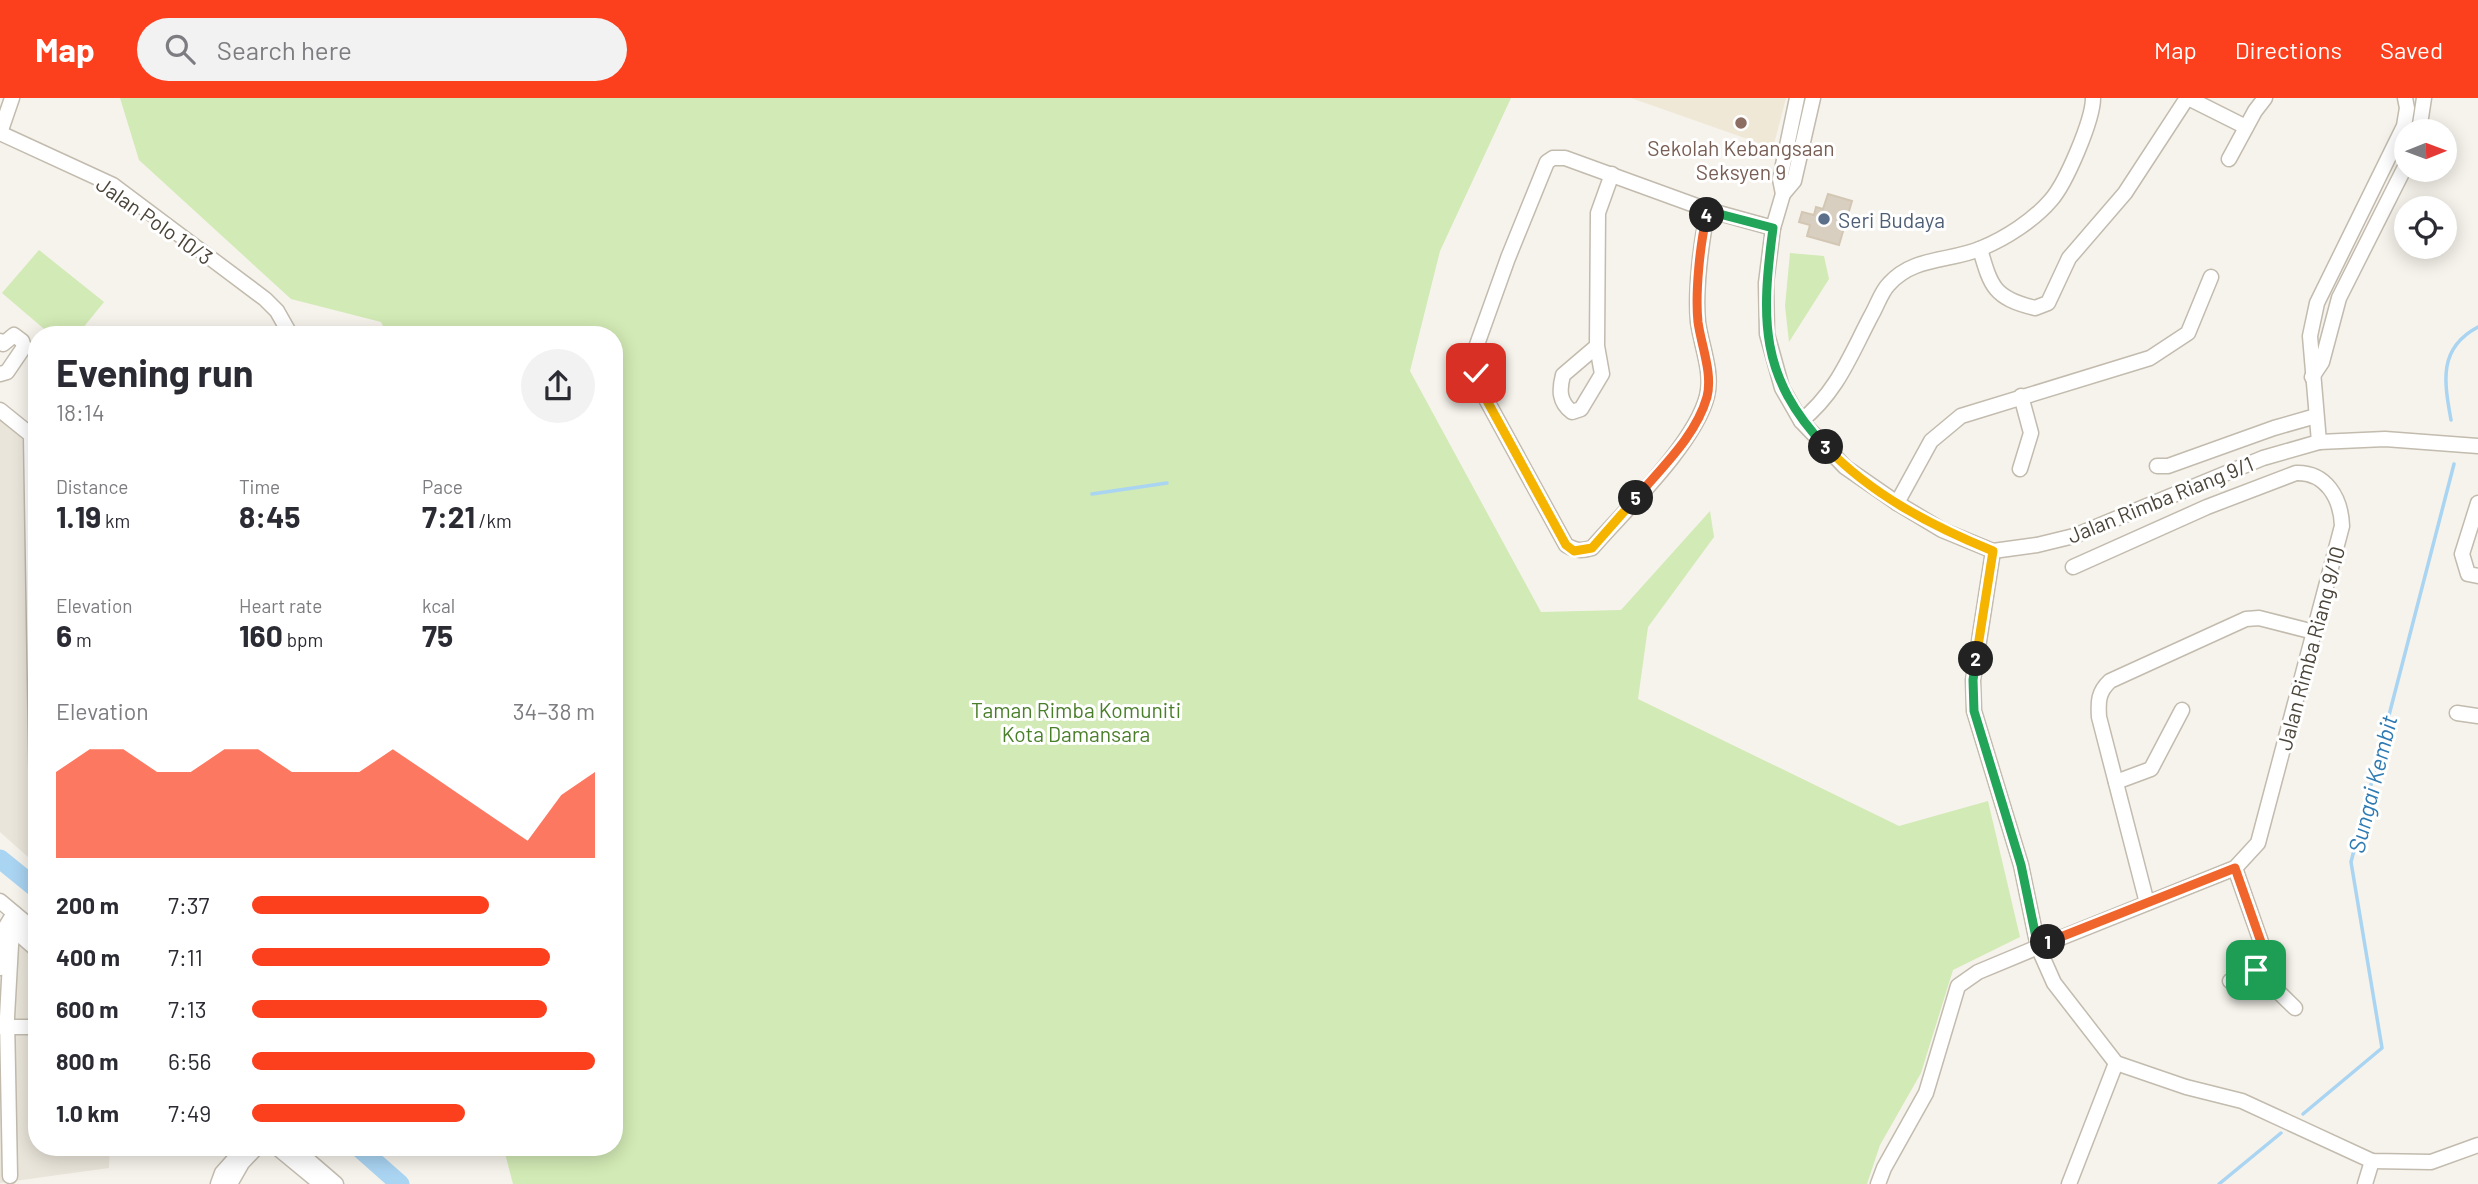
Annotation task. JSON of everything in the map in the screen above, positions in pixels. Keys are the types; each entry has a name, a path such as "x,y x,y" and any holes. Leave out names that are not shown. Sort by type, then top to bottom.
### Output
{"street":[{"path":"0,133 12,98"},
{"path":"1783,194 1780,179 1797,98"},
{"path":"1813,98 1794,181 1783,194 1773,228 1766,283 1767,334 1782,388 1801,421 1845,467 1897,503 1993,556 1973,680 1974,711 2021,865 2038,947 2054,983 2116,1063 2186,1087 2242,1101 2372,1161 2431,1162 2478,1145"},
{"path":"1801,421 1821,405 1833,388 1888,284 1913,265 1980,249 2014,231 2052,199 2085,136 2093,111 2093,98"},
{"path":"1980,249 1989,279 1998,295 2035,308 2048,303 2069,258 2124,193 2187,98 2246,127"},
{"path":"2228,159 2265,98"},
{"path":"2319,442 2310,336 2317,303 2404,125 2407,108 2405,98"},
{"path":"2421,119 2424,98"},
{"path":"1793,122 1808,125"},
{"name":"Jalan Polo 10/3","path":"0,133 113,185 265,299 277,311 285,326"},
{"path":"1708,211 1702,234 1698,320 1707,373 1707,397 1690,430 1671,458 1592,548 1574,551 1566,545 1480,388 1474,353 1507,258 1547,162 1553,158 1565,158 1708,211 1773,228"},
{"path":"1597,346 1598,213 1612,174"},
{"path":"2312,377 2322,362 2339,298 2397,182"},
{"path":"1897,503 1931,441 1961,416 2150,358 2175,344 2188,333 2211,277"},
{"path":"0,374 7,372 24,347 22,341 13,335 1,344"},
{"path":"2021,396 2031,433 2021,469"},
{"path":"0,410 28,433"},
{"path":"2157,466 2168,466 2316,416"},
{"name":"Jalan Rimba Riang 9/1","path":"1993,556 2074,537 2263,458 2319,442 2385,439 2478,446"},
{"name":"Jalan Rimba Riang 9/10","path":"1878,1184 1884,1168 1926,1093 1958,986 1979,972 2235,868 2258,843 2342,526 2342,514 2325,481 2307,472 2296,472 2207,507 2073,567"},
{"path":"2478,503 2462,554 2468,574 2478,576"},
{"path":"2147,903 2098,701 2103,687 2110,681 2246,619 2259,618 2314,632"},
{"path":"2116,782 2151,769 2182,710"},
{"path":"2457,713 2478,716"},
{"path":"2230,981 2246,977 2256,970 2261,942 2235,868"},
{"path":"0,901 28,940"},
{"path":"10,1176 5,1023 13,922"},
{"path":"2256,970 2295,1008"},
{"path":"5,1023 28,1026"},
{"path":"2069,1184 2116,1063"},
{"path":"218,1184 222,1173 237,1156"},
{"path":"230,1184 249,1156"},
{"path":"287,1156 321,1184"},
{"path":"304,1156 336,1184"},
{"path":"2365,1184 2372,1161"}],"shaded area":[{"name":"Sekolah Kebangsaan Seksyen 9","path":"1631,98 1786,98 1773,148"},
{"path":"0,403 28,427 28,857 0,832"},
{"path":"0,927 28,952 28,1156 110,1156 109,1168 0,1183"}],"green space":[{"name":"Taman Rimba Komuniti Kota Damansara","path":"120,98 1511,98 1440,251 1410,371 1541,612 1621,610 1710,511 1714,537 1648,627 1638,699 1899,826 1988,801 2020,937 1953,970 1921,1073 1880,1145 1867,1184 513,1184 506,1156 623,1156 623,326 383,326 381,322 291,299 139,160"},
{"path":"39,250 104,302 84,326 41,326 2,293"},
{"path":"1790,253 1824,256 1829,279 1789,342 1785,306"}],"building":[{"name":"Seri Budaya","path":"1828,194 1852,201 1839,245 1807,236 1810,225 1799,222 1802,212 1814,215 1816,207 1823,209"}],"waterway":[{"name":"Sungai Kembit","path":"2451,420 2446,379 2450,355 2465,335 2478,327"},
{"name":"Sungai Kembit","path":"2303,1114 2382,1048 2351,862 2454,464"},
{"path":"1092,494 1167,483"},
{"path":"0,859 28,882"},
{"name":"Sungai Kembit","path":"2219,1184 2281,1133"},
{"path":"368,1156 400,1184"}],"place":[{"name":"Sekolah Kebangsaan Seksyen 9","path":"1741,123"},
{"name":"Seri Budaya","path":"1824,219"}],"route":[{"path":"1476,373 1480,388 1566,545 1574,551 1592,548 1671,458 1690,430 1707,397 1707,373 1698,320 1702,234 1708,211 1773,228 1766,283 1767,334 1782,388 1801,421 1845,467 1897,503 1942,530 1993,551 1973,680 1974,711 2021,865 2038,947 2235,868 2261,942 2256,970"}]}
